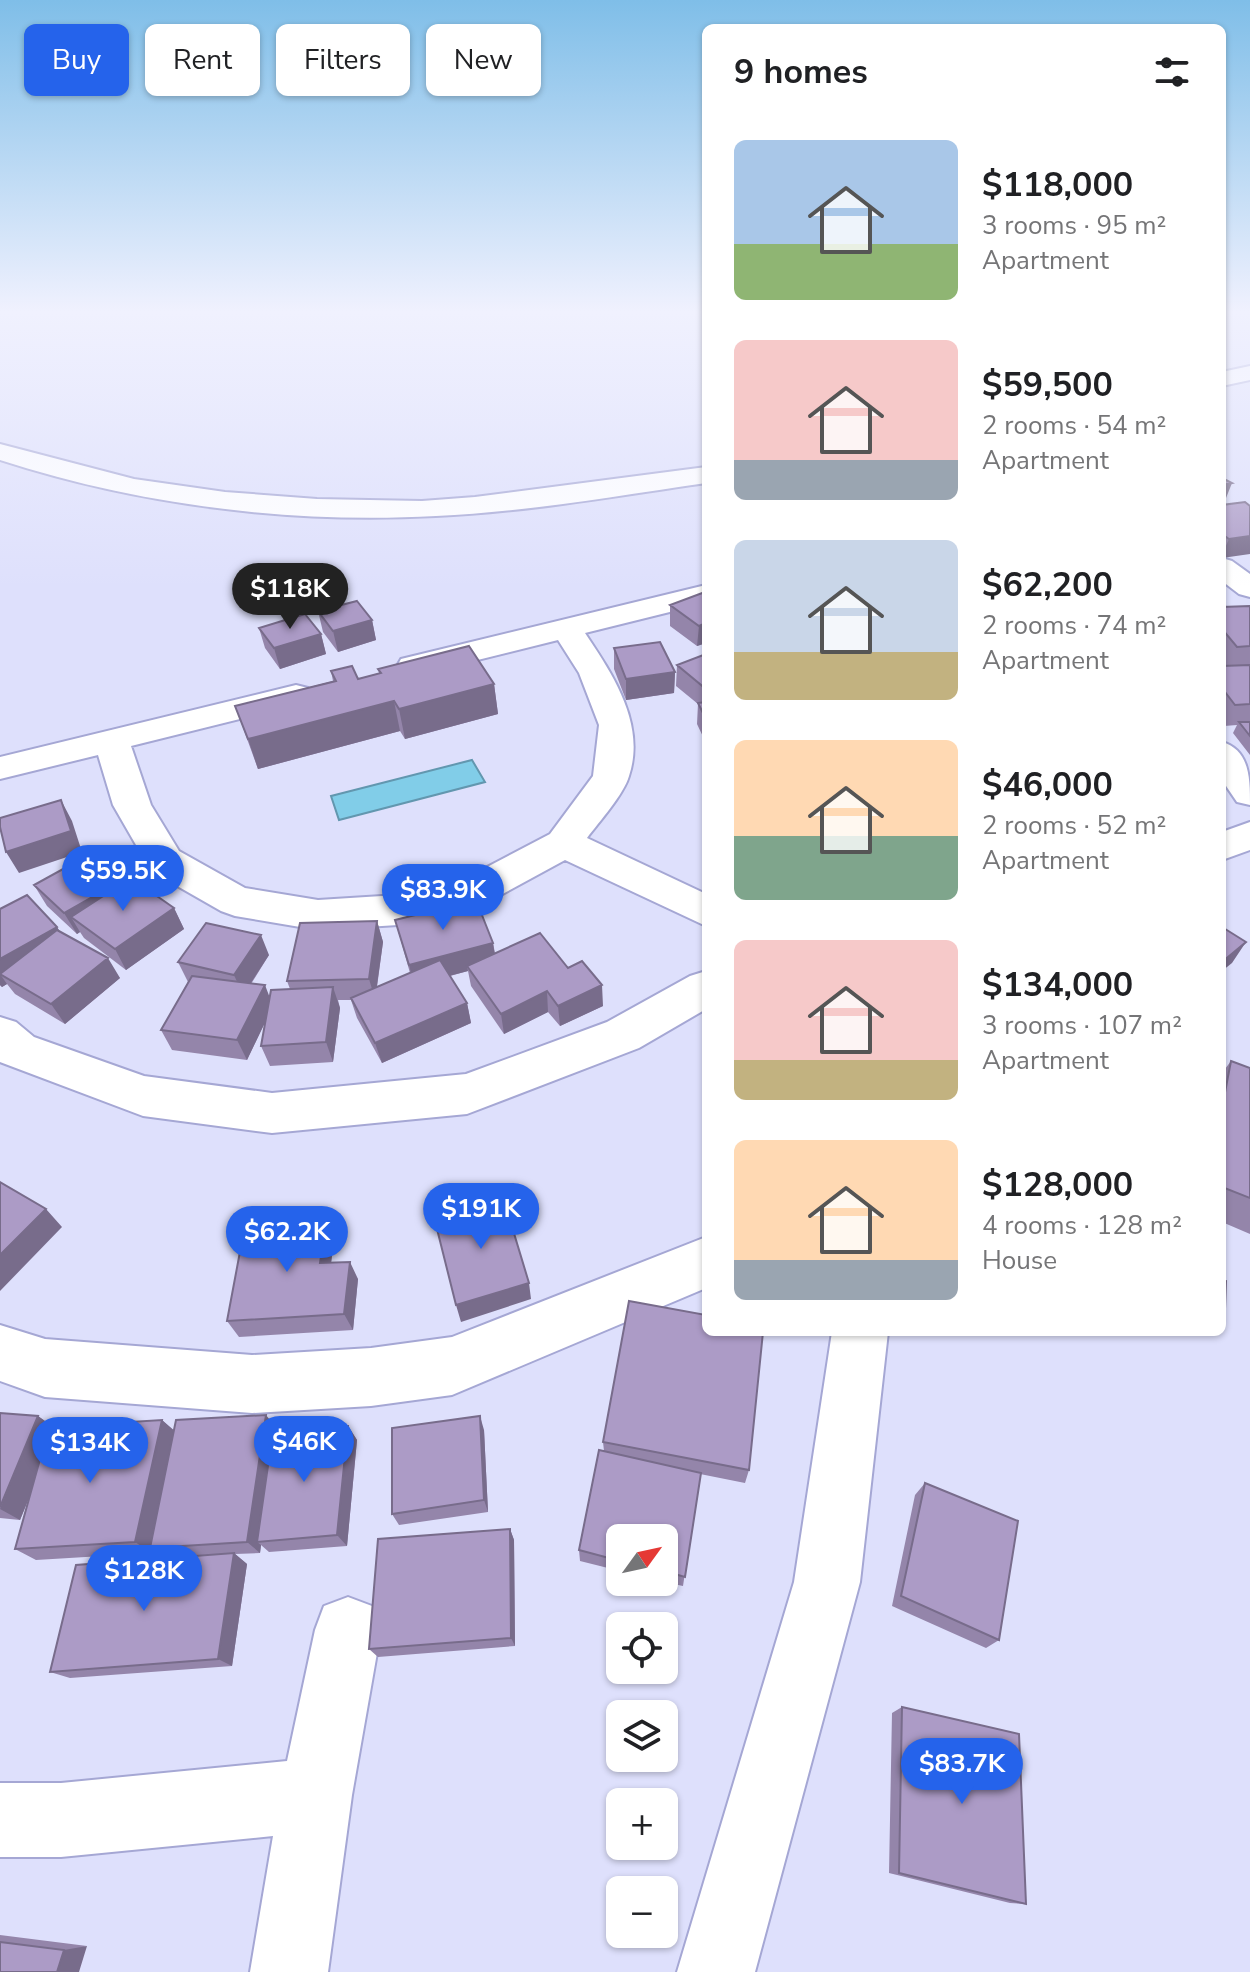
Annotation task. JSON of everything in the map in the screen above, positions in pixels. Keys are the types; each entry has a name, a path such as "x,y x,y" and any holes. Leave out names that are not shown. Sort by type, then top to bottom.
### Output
{"street":[{"path":"0,452 49,469 153,491 301,507 438,508 564,496 702,476"},
{"path":"1226,570 1250,588"},
{"path":"384,673 702,595"},
{"path":"112,741 132,805 165,861 235,901 318,915 398,910 483,887 564,843 611,777 616,725 595,673 566,628"},
{"path":"0,768 324,688"},
{"path":"1226,759 1250,793"},
{"path":"1226,845 1250,835"},
{"path":"564,843 702,909"},
{"path":"0,1035 18,1050 143,1096 272,1113 467,1094 623,1035 702,990"},
{"path":"0,1353 45,1368 252,1384 371,1377 452,1366 702,1264"},
{"path":"716,1972 827,1582 859,1336"},
{"path":"289,1972 316,1795 348,1630"},
{"path":"0,1820 61,1820 316,1795"}],"water":[{"path":"472,760 485,782 339,820 331,796"}],"building":[{"path":"1245,502 1250,506 1250,536 1226,537 1226,504"},
{"path":"702,593 702,625 699,626 670,605"},
{"path":"357,601 372,620 333,631 318,611"},
{"path":"1250,606 1250,646 1237,647 1226,634 1226,607"},
{"path":"305,614 321,634 274,648 259,628"},
{"path":"660,642 675,672 626,679 614,648"},
{"path":"469,646 494,684 399,709 394,701 248,739 235,706 336,681 331,671 352,666 358,679 381,673 378,669"},
{"path":"702,656 702,686 677,665"},
{"path":"1250,665 1250,704 1235,705 1226,693 1226,666"},
{"path":"1239,722 1250,722 1250,736"},
{"path":"61,800 71,831 6,852 0,818"},
{"path":"83,858 115,884 64,913 34,885"},
{"path":"131,878 174,908 115,949 71,917"},
{"path":"27,895 57,927 0,959 0,909"},
{"path":"476,900 493,943 409,965 395,920"},
{"path":"377,921 369,979 287,981 300,923"},
{"path":"206,923 261,935 234,975 178,962"},
{"path":"57,930 108,958 51,1004 0,974"},
{"path":"1226,930 1246,942 1226,959"},
{"path":"540,933 568,968 582,961 602,985 558,1006 547,991 501,1014 467,966"},
{"path":"440,960 467,1003 375,1043 351,998"},
{"path":"192,976 265,985 237,1040 161,1030"},
{"path":"333,987 326,1042 261,1046 271,990"},
{"path":"1231,1061 1250,1068 1250,1198 1226,1189 1226,1087"},
{"path":"0,1182 46,1209 0,1255"},
{"path":"503,1197 529,1283 456,1305 434,1217"},
{"path":"326,1222 320,1263 350,1262 344,1314 227,1321 245,1225"},
{"path":"629,1301 702,1314 702,1336 763,1336 749,1470 603,1442"},
{"path":"0,1413 38,1416 0,1507"},
{"path":"266,1415 247,1542 150,1548 176,1420"},
{"path":"480,1416 484,1500 392,1514 392,1428"},
{"path":"162,1420 135,1542 15,1549 49,1427"},
{"path":"348,1426 337,1535 257,1542 273,1431"},
{"path":"599,1450 701,1473 685,1577 678,1575 678,1524 606,1524 606,1557 579,1550"},
{"path":"925,1483 1018,1521 999,1640 901,1596"},
{"path":"510,1529 511,1638 369,1649 378,1539"},
{"path":"234,1553 218,1659 50,1672 76,1565"},
{"path":"902,1707 1019,1734 1026,1904 899,1873"},
{"path":"0,1942 64,1950 57,1972 0,1972"}]}
